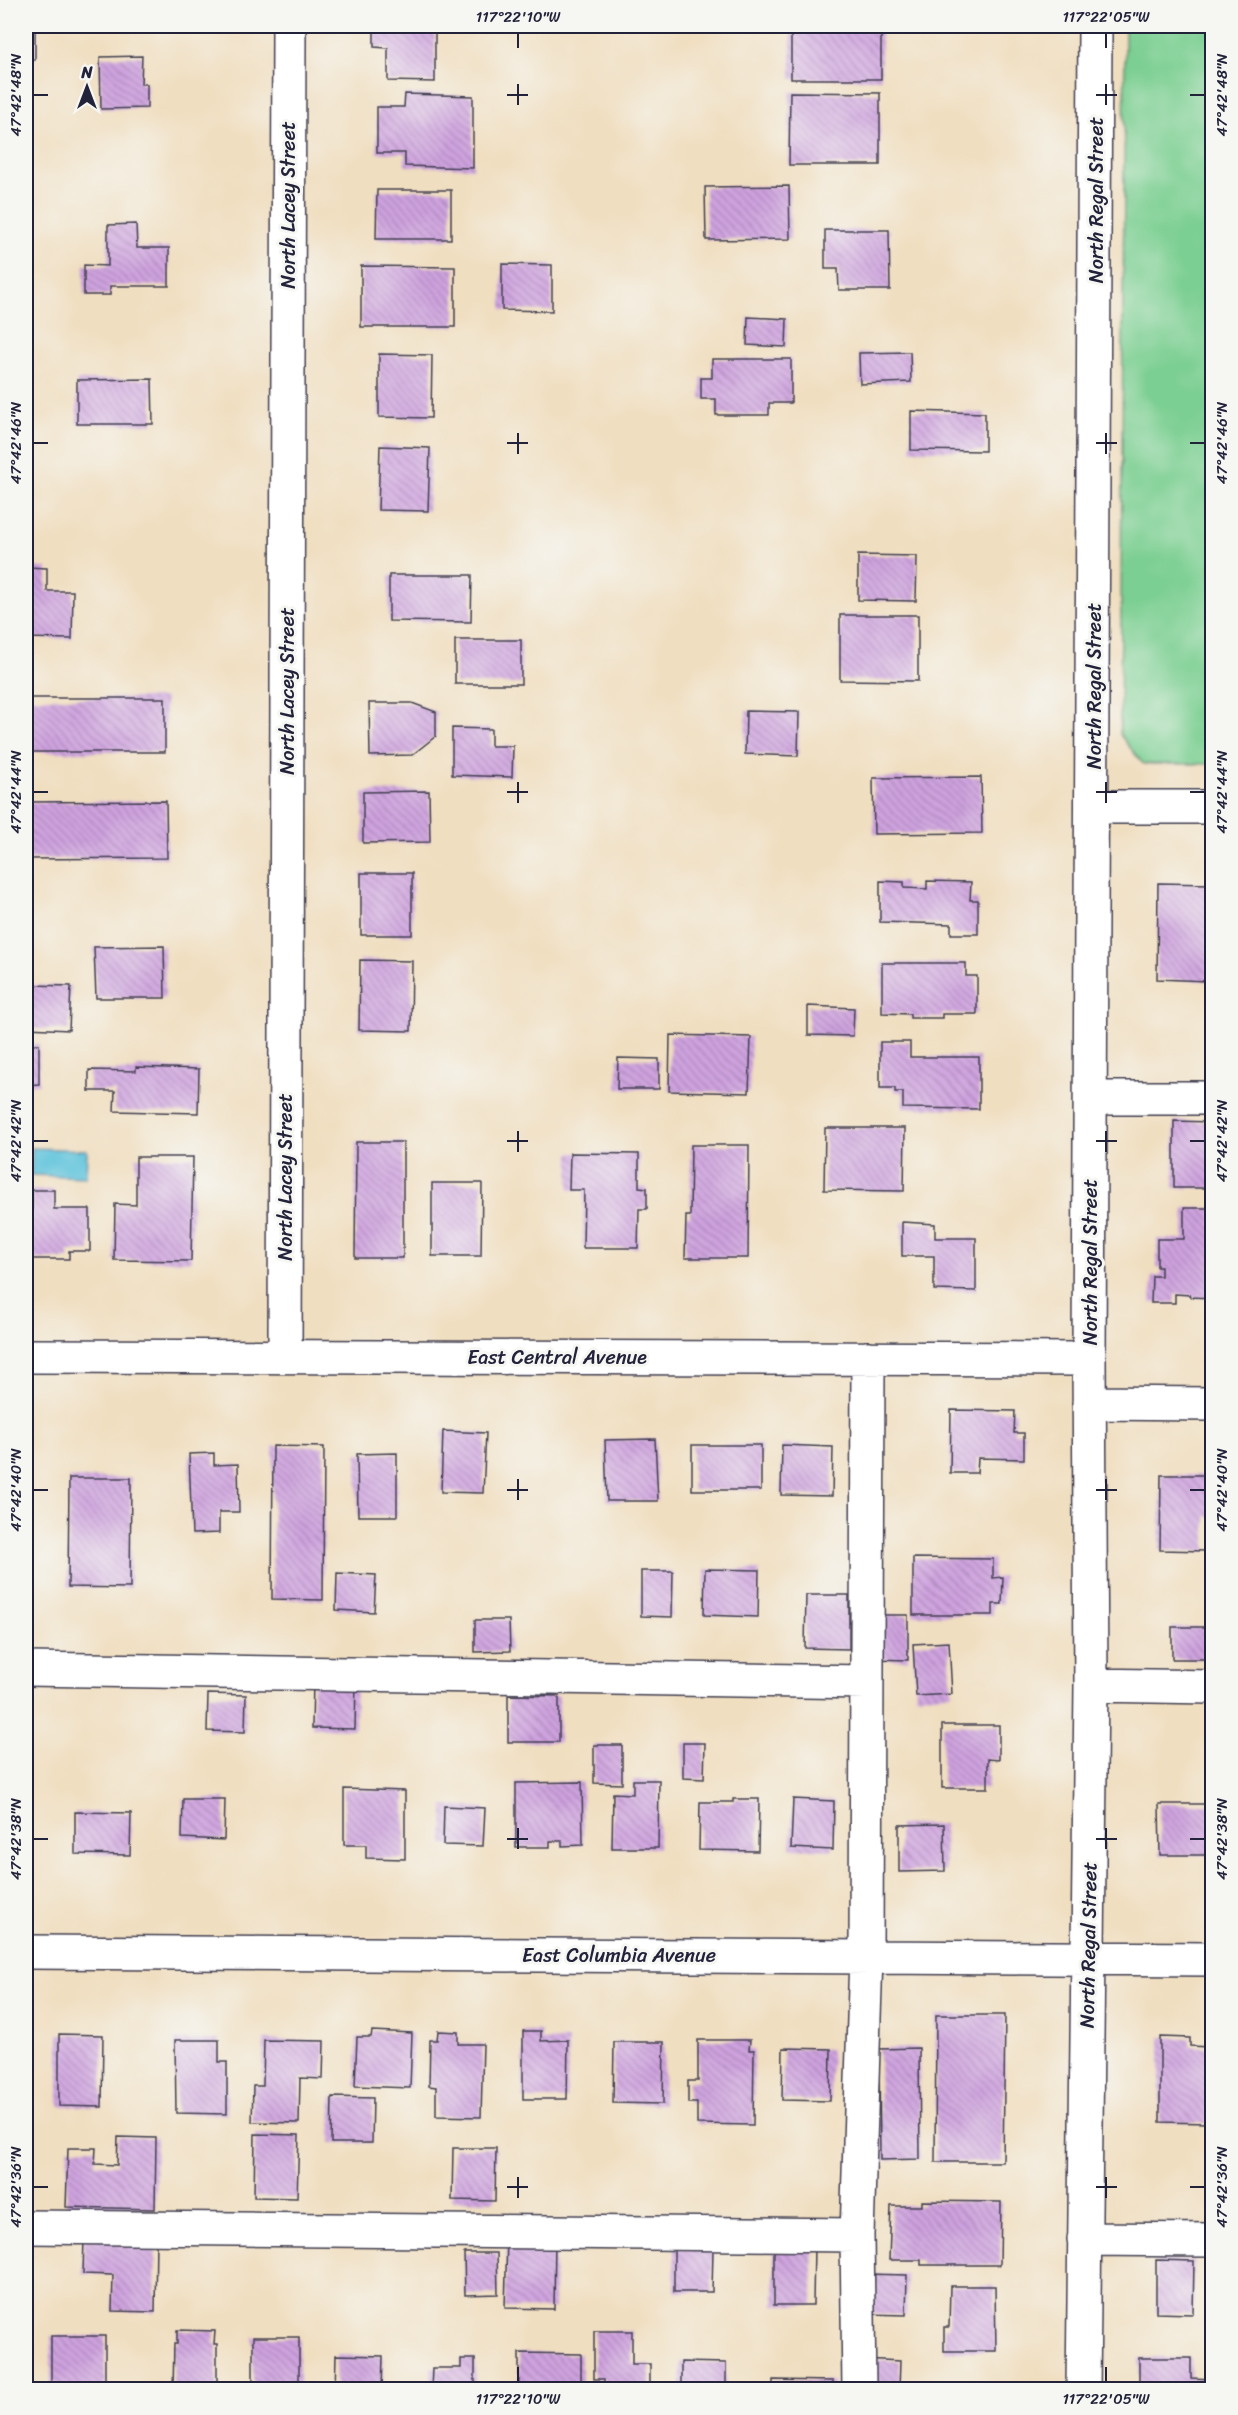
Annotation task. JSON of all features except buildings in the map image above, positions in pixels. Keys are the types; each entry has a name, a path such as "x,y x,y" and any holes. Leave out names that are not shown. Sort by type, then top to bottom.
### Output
{"street":[{"name":"North Lacey Street","path":"285,1356 289,26"},
{"name":"North Regal Street","path":"1083,2390 1091,1685 1089,1359 1095,26"},
{"path":"1093,807 1212,807"},
{"path":"1091,1098 1212,1098"},
{"name":"East Central Avenue","path":"26,1356 1089,1359"},
{"path":"859,2390 857,2235 866,1956 868,1358"},
{"path":"1089,1403 1212,1404"},
{"path":"26,1669 866,1682"},
{"path":"1091,1685 1212,1687"},
{"name":"East Columbia Avenue","path":"26,1952 1212,1959"},
{"path":"26,2227 857,2235"},
{"path":"1084,2240 1212,2240"}],"green space":[{"path":"1125,26 1212,26 1212,764 1143,764 1120,735"}],"water":[{"path":"32,1148 87,1150 86,1177 31,1175"}]}
